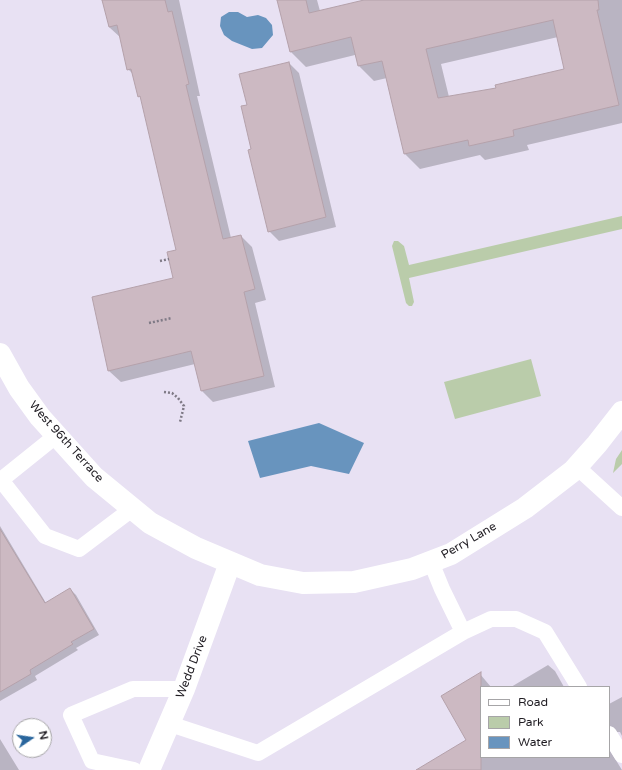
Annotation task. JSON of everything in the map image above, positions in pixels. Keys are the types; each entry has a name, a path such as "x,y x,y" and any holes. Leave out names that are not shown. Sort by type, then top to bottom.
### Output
{"street":[{"name":"West 96th Terrace","path":"0,354 19,388 40,417 94,477 150,523 196,548 230,563"},
{"name":"Perry Lane","path":"230,563 260,575 303,583 354,582 412,570 451,554 525,508 577,467 622,412"},
{"name":"Wedd Drive","path":"149,770 184,689 230,563"}],"lane":[{"path":"57,435 1,480 45,536 79,549 132,509"},
{"path":"577,467 622,508"},
{"path":"431,562 442,589 463,632"},
{"path":"170,724 258,753 463,632 491,619 516,619 545,632 578,686"},
{"path":"134,770 92,761 71,715 133,689 184,689"},
{"path":"610,736 622,755"}],"path":[{"path":"160,261 168,259"},
{"path":"149,323 172,318"},
{"path":"164,392 172,393 184,406 180,422"}],"green space":[{"path":"622,216 622,229 409,278 414,302 412,306 409,306 406,303 392,246 394,241 398,241 404,246 409,265"},
{"path":"531,359 541,396 455,419 444,382"},
{"path":"622,450 622,464 613,473 616,459"}],"water":[{"path":"229,12 238,12 247,17 258,15 266,18 272,25 273,35 262,48 252,49 232,41 224,35 220,26 221,17"},
{"path":"319,423 364,443 349,474 311,466 260,478 248,441"}],"building":[{"path":"102,0 165,0 168,12 172,11 189,84 186,85 223,239 241,235 255,289 244,292 264,376 201,391 191,351 108,371 92,297 173,278 167,252 176,250 140,96 138,97 131,69 127,70 117,25 109,27"},
{"path":"277,0 306,0 309,13 364,0 598,0 599,10 597,10 619,105 513,130 514,136 469,146 468,140 404,154 382,61 358,66 351,37 290,52","holes":["553,20 564,69 495,85 496,88 438,98 426,49"]},
{"path":"289,62 326,217 268,232 248,150 251,149 241,106 247,105 239,74"},
{"path":"0,529 45,603 70,588 94,629 71,642 73,644 30,670 31,674 0,692"},
{"path":"481,672 481,770 416,770 466,740 441,696"}]}
